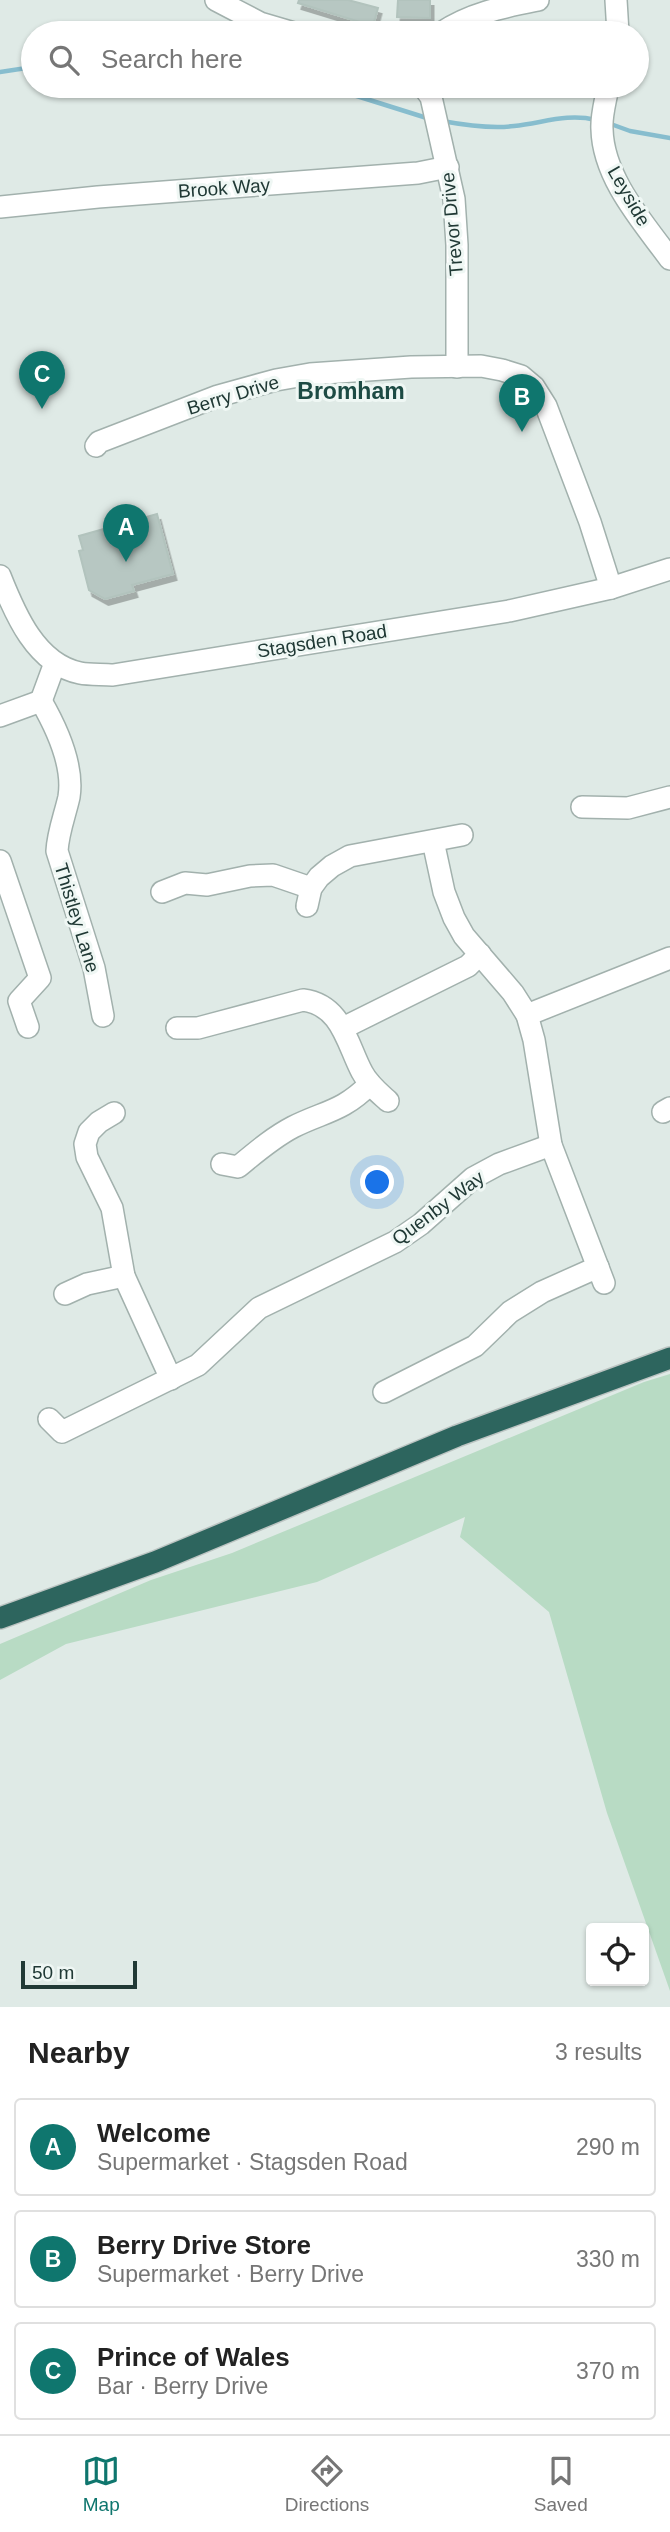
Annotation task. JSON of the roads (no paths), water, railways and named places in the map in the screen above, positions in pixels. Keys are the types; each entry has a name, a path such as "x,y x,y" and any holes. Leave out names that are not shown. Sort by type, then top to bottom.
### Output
{"highway":[{"path":"0,1618 155,1562 457,1436 670,1358"}],"street":[{"path":"216,0 256,21"},
{"path":"461,21 506,3 538,0"},
{"path":"616,0 617,21"},
{"name":"Trevor Drive","path":"429,98 442,138 454,199 457,245 457,367"},
{"name":"Leyside","path":"606,98 603,121 606,156 632,208 670,259"},
{"name":"Brook Way","path":"0,207 418,173 448,167"},
{"name":"Berry Drive","path":"96,446 99,442 218,396 275,380 310,374 411,367 481,366 502,370 521,376 534,387 546,406 590,522 611,588"},
{"name":"Stagsden Road","path":"55,663 80,673 113,675 459,620 611,588 670,569"},
{"path":"0,576 26,628 42,653 55,663 41,702 0,716"},
{"name":"Thistley Lane","path":"41,702 49,715 67,764 69,794 58,834 57,851 94,968 103,1016"},
{"path":"582,807 628,807 670,797"},
{"path":"162,892 186,875 207,885 250,876 273,875 309,897 319,877 350,856 462,835"},
{"path":"384,1392 475,1346 510,1312 542,1292 601,1275 551,1145 534,1040 527,1015 513,993 464,936 454,918 444,892 433,841"},
{"path":"0,861 40,978 19,1001 28,1027"},
{"path":"343,1028 468,966 480,954"},
{"path":"527,1015 670,958"},
{"path":"177,1028 198,1028 303,1000 313,1002 327,1008 343,1028 362,1073 388,1101"},
{"path":"222,1164 238,1167 294,1126 346,1105 370,1084"},
{"path":"114,1113 89,1132 85,1144 87,1157 112,1208 124,1276 171,1379"},
{"name":"Quenby Way","path":"49,1419 62,1432 198,1365 259,1308 395,1242 421,1224 473,1178 499,1164 551,1145"},
{"path":"65,1294 87,1284 124,1276"}],"waterway":[{"path":"0,72 21,69"},
{"path":"363,98 430,119"},
{"path":"442,121 497,127 565,118 596,120"},
{"path":"608,123 630,131 670,138"}],"place":[{"name":"Prince of Wales","path":"42,409"},
{"name":"Berry Drive Store","path":"522,432"},
{"name":"Welcome","path":"126,562"}],"district":[{"name":"Bromham","path":"351,391"}]}
